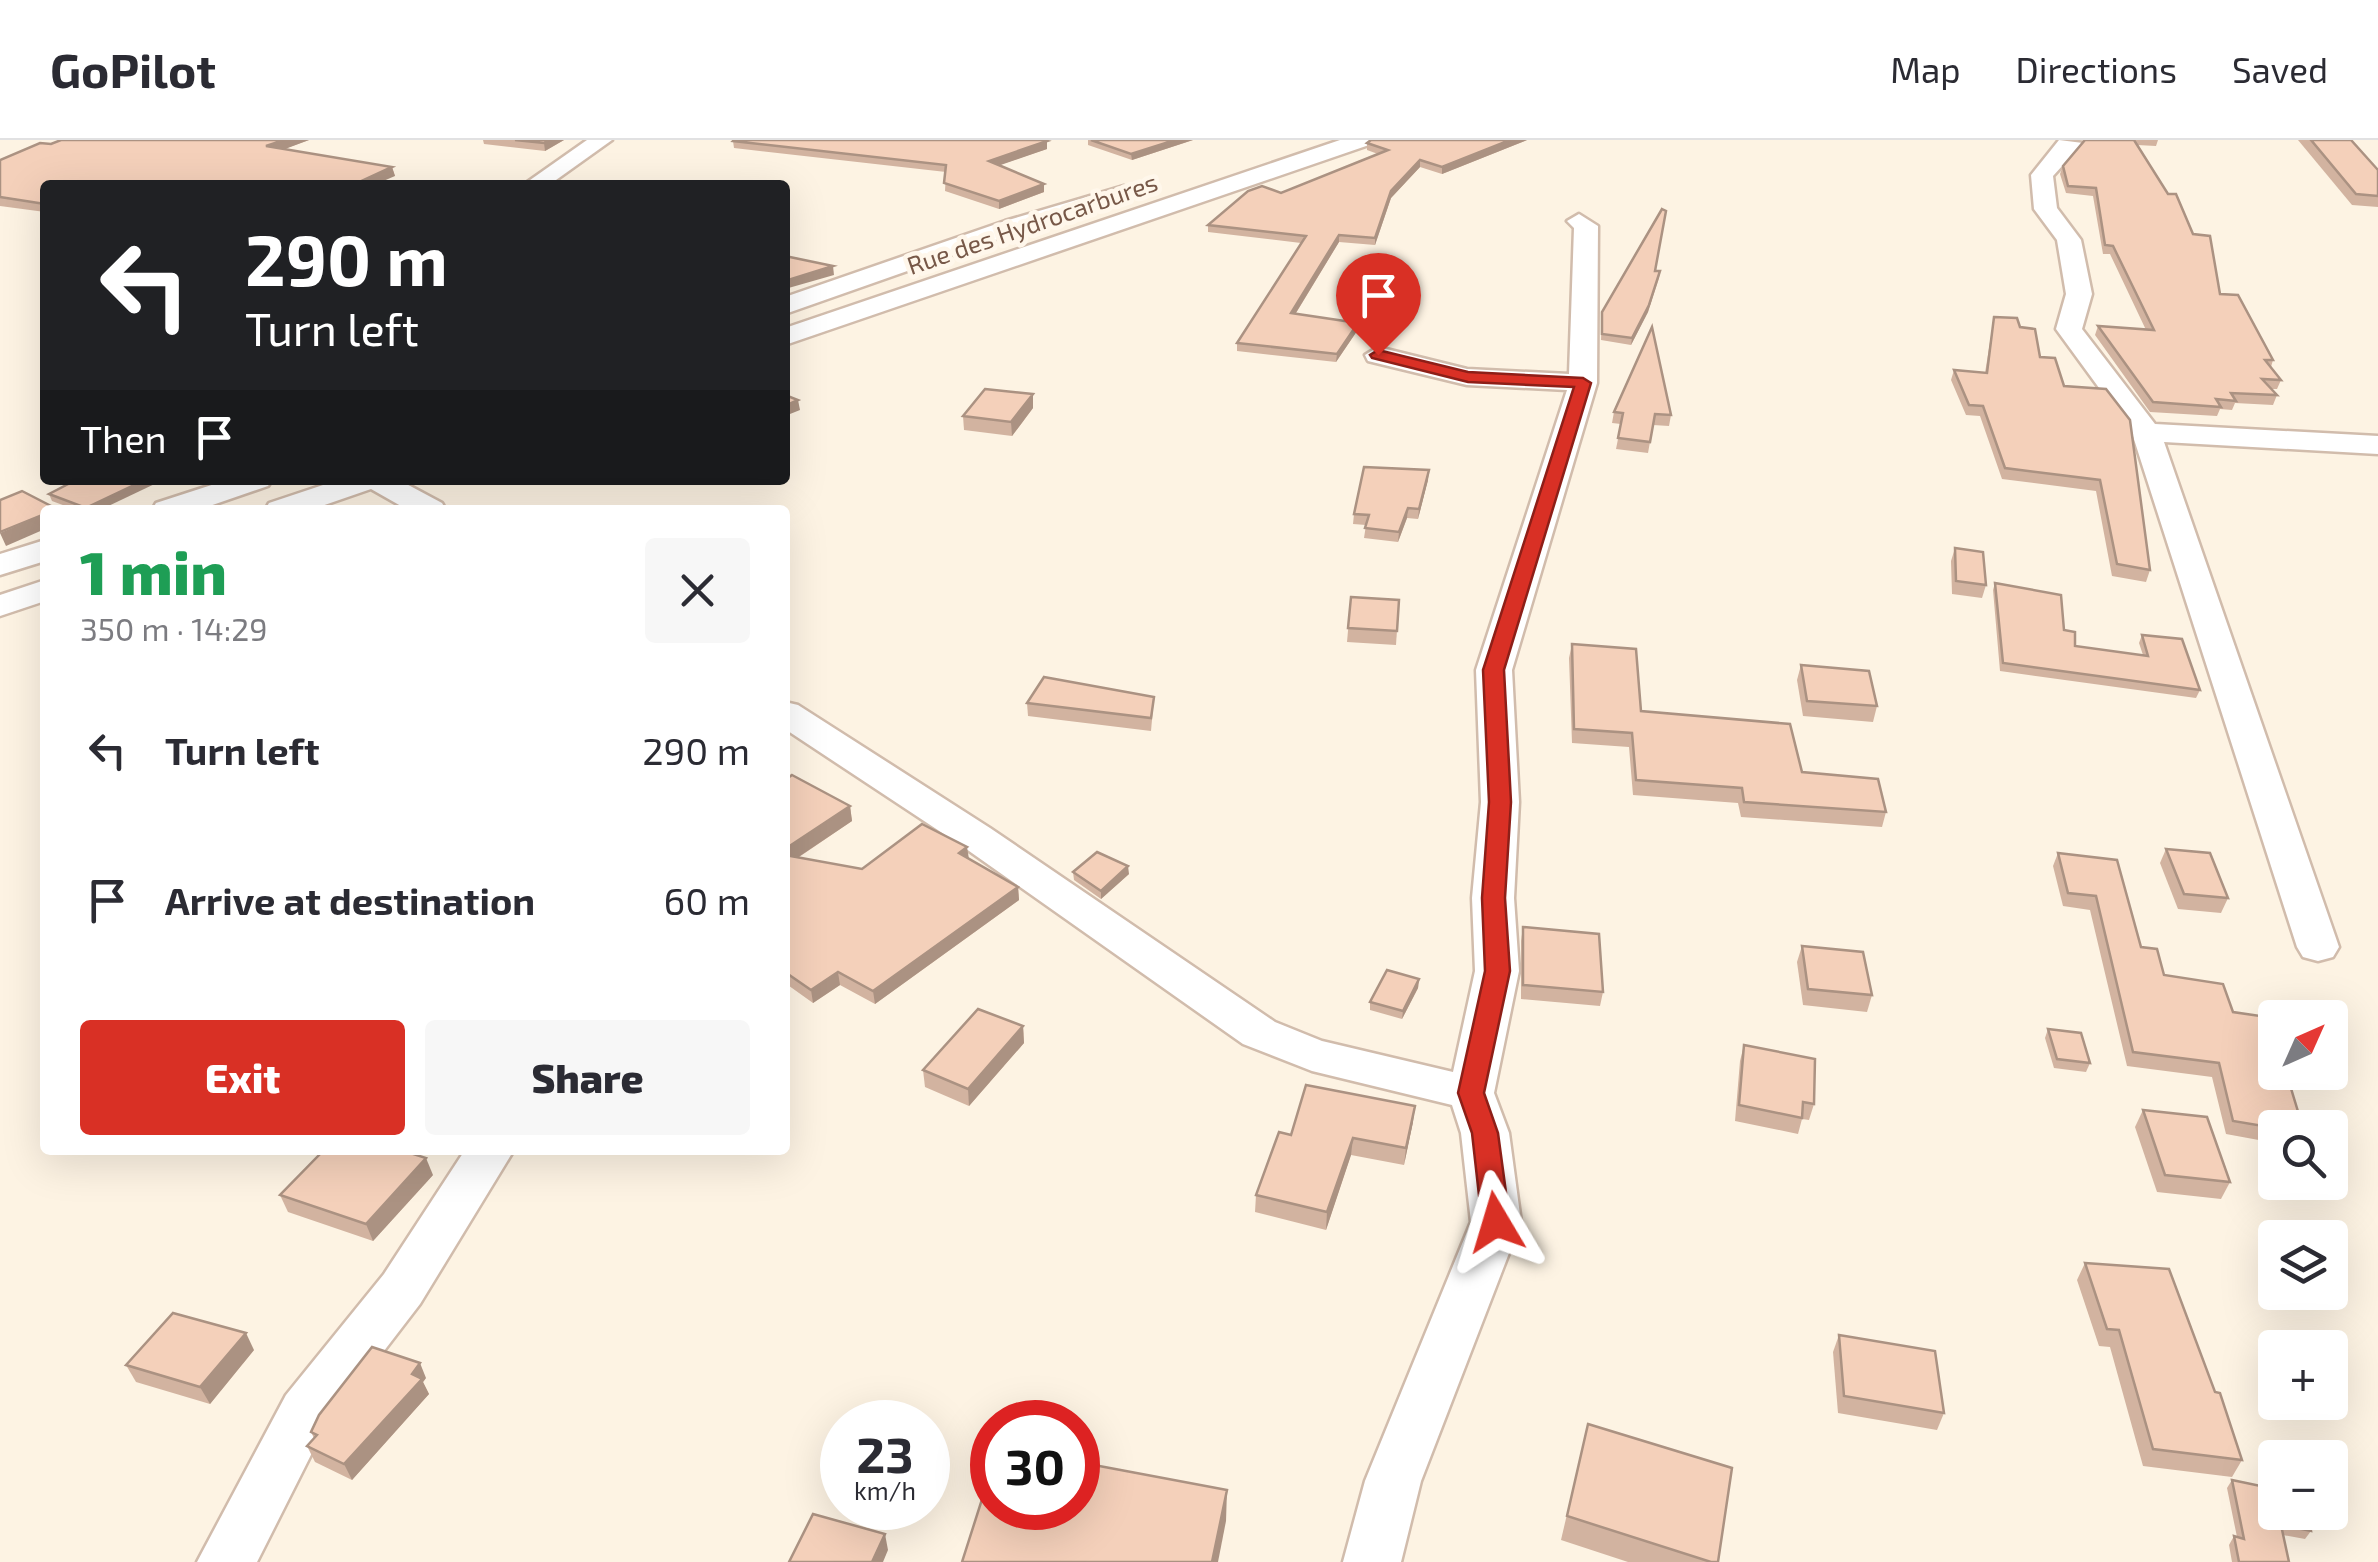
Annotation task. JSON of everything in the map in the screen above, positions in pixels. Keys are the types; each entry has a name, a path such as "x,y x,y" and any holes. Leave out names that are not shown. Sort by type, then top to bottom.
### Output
{"street":[{"path":"541,180 601,140"},
{"path":"790,335 1361,140"},
{"path":"2070,140 2072,143 2042,175 2046,210 2068,240 2079,294 2068,329 2146,432 2318,947"},
{"name":"Rue des Hydrocarbures","path":"790,304 1012,226 1144,186"},
{"path":"1372,1562 1393,1481 1496,1222 1485,1133 1471,1093 1498,971 1493,898 1500,802 1494,670 1583,383 1586,226 1579,222"},
{"path":"1378,355 1468,377 1583,383"},
{"path":"2146,432 2378,445"},
{"path":"295,505 353,485"},
{"path":"386,485 422,505"},
{"path":"178,505 218,486"},
{"path":"0,566 40,552"},
{"path":"0,606 40,592"},
{"path":"793,731 976,837 1259,1033 1312,1055 1471,1093"},
{"path":"226,1562 306,1412 402,1290 487,1155"}],"building":[{"path":"61,140 284,140 266,146 392,167 364,180 40,180 40,203 0,197 0,160 40,143"},
{"path":"734,140 1042,140 1047,141 989,161 1044,184 999,201 944,183 946,165"},
{"path":"1091,140 1175,140 1131,154"},
{"path":"1510,140 1442,167 1420,160 1391,191 1375,238 1339,235 1291,313 1358,323 1337,354 1237,343 1306,236 1208,225 1248,191 1262,186 1281,193 1388,150 1367,143"},
{"path":"2085,140 2134,140 2168,194 2176,194 2193,234 2210,236 2220,294 2238,295 2273,360 2265,360 2281,380 2262,379 2277,395 2231,393 2236,401 2216,399 2221,407 2153,402 2098,326 2154,330 2113,246 2105,245 2096,188 2068,186 2063,166"},
{"path":"2311,140 2351,140 2378,170 2378,196 2356,194"},
{"path":"1662,209 1666,211 1655,271 1660,271 1649,305 1632,338 1602,334 1602,312"},
{"path":"790,257 833,266 790,279"},
{"path":"1994,317 2017,318 2020,327 2035,329 2040,357 2055,358 2064,386 2106,389 2130,420 2150,570 2117,564 2100,480 2005,468 1983,406 1969,405 1954,370 1987,373"},
{"path":"1652,327 1671,415 1655,414 1650,442 1618,438 1623,413 1614,412"},
{"path":"985,389 1033,394 1011,422 963,416"},
{"path":"1364,467 1429,470 1419,509 1408,508 1399,532 1365,528 1369,515 1354,514"},
{"path":"66,485 134,485 92,505 78,505 49,494"},
{"path":"22,491 49,505 40,505 40,516 0,532 0,500"},
{"path":"1955,548 1983,552 1986,585 1956,581"},
{"path":"1995,583 2061,595 2064,630 2075,632 2075,646 2148,656 2142,635 2182,639 2200,690 2003,663"},
{"path":"1351,597 1399,600 1397,631 1348,628"},
{"path":"1572,644 1636,649 1641,711 1790,724 1802,772 1878,779 1886,812 1744,802 1742,788 1636,780 1632,733 1574,729"},
{"path":"1801,665 1869,671 1877,706 1807,701"},
{"path":"1044,677 1154,697 1151,718 1027,703"},
{"path":"790,776 850,806 790,846"},
{"path":"922,824 967,847 959,853 1018,887 873,991 838,972 811,990 790,975 790,856 862,869"},
{"path":"2166,849 2210,853 2228,898 2184,894"},
{"path":"1097,852 1128,866 1101,891 1073,872"},
{"path":"2058,853 2117,860 2141,947 2157,949 2164,975 2223,984 2233,1012 2258,1016 2258,1090 2291,1090 2298,1110 2258,1110 2258,1125 2233,1121 2219,1063 2133,1052 2096,896 2068,893"},
{"path":"1523,927 1599,934 1603,992 1523,985"},
{"path":"1802,946 1863,952 1872,995 1808,989"},
{"path":"1387,970 1419,979 1403,1011 1370,1002"},
{"path":"978,1009 1023,1026 968,1089 923,1070"},
{"path":"2048,1029 2081,1033 2090,1063 2057,1059"},
{"path":"1744,1045 1815,1059 1814,1104 1803,1102 1802,1118 1739,1105"},
{"path":"1306,1085 1415,1106 1406,1148 1353,1138 1327,1212 1256,1195 1279,1132 1291,1135"},
{"path":"2143,1110 2207,1117 2230,1182 2165,1175"},
{"path":"319,1155 426,1158 366,1224 280,1195"},
{"path":"2085,1263 2169,1269 2215,1392 2220,1393 2242,1460 2153,1449 2119,1330 2107,1329"},
{"path":"173,1313 246,1333 200,1387 126,1365"},
{"path":"1839,1335 1935,1351 1944,1413 1844,1396"},
{"path":"372,1347 420,1363 412,1374 422,1379 344,1464 307,1446 317,1435 311,1432 319,1415"},
{"path":"1588,1424 1732,1468 1718,1562 1567,1516"},
{"path":"1100,1466 1227,1490 1212,1562 962,1562 972,1530 1100,1530"},
{"path":"2232,1480 2258,1485 2258,1530 2282,1530 2289,1562 2239,1562 2234,1536 2244,1539"},
{"path":"813,1514 820,1516 820,1530 871,1530 885,1534 872,1562 789,1562"}],"route":[{"path":"1378,355 1468,377 1583,383 1494,670 1500,802 1493,898 1498,971 1471,1093 1485,1133 1496,1222"}]}
